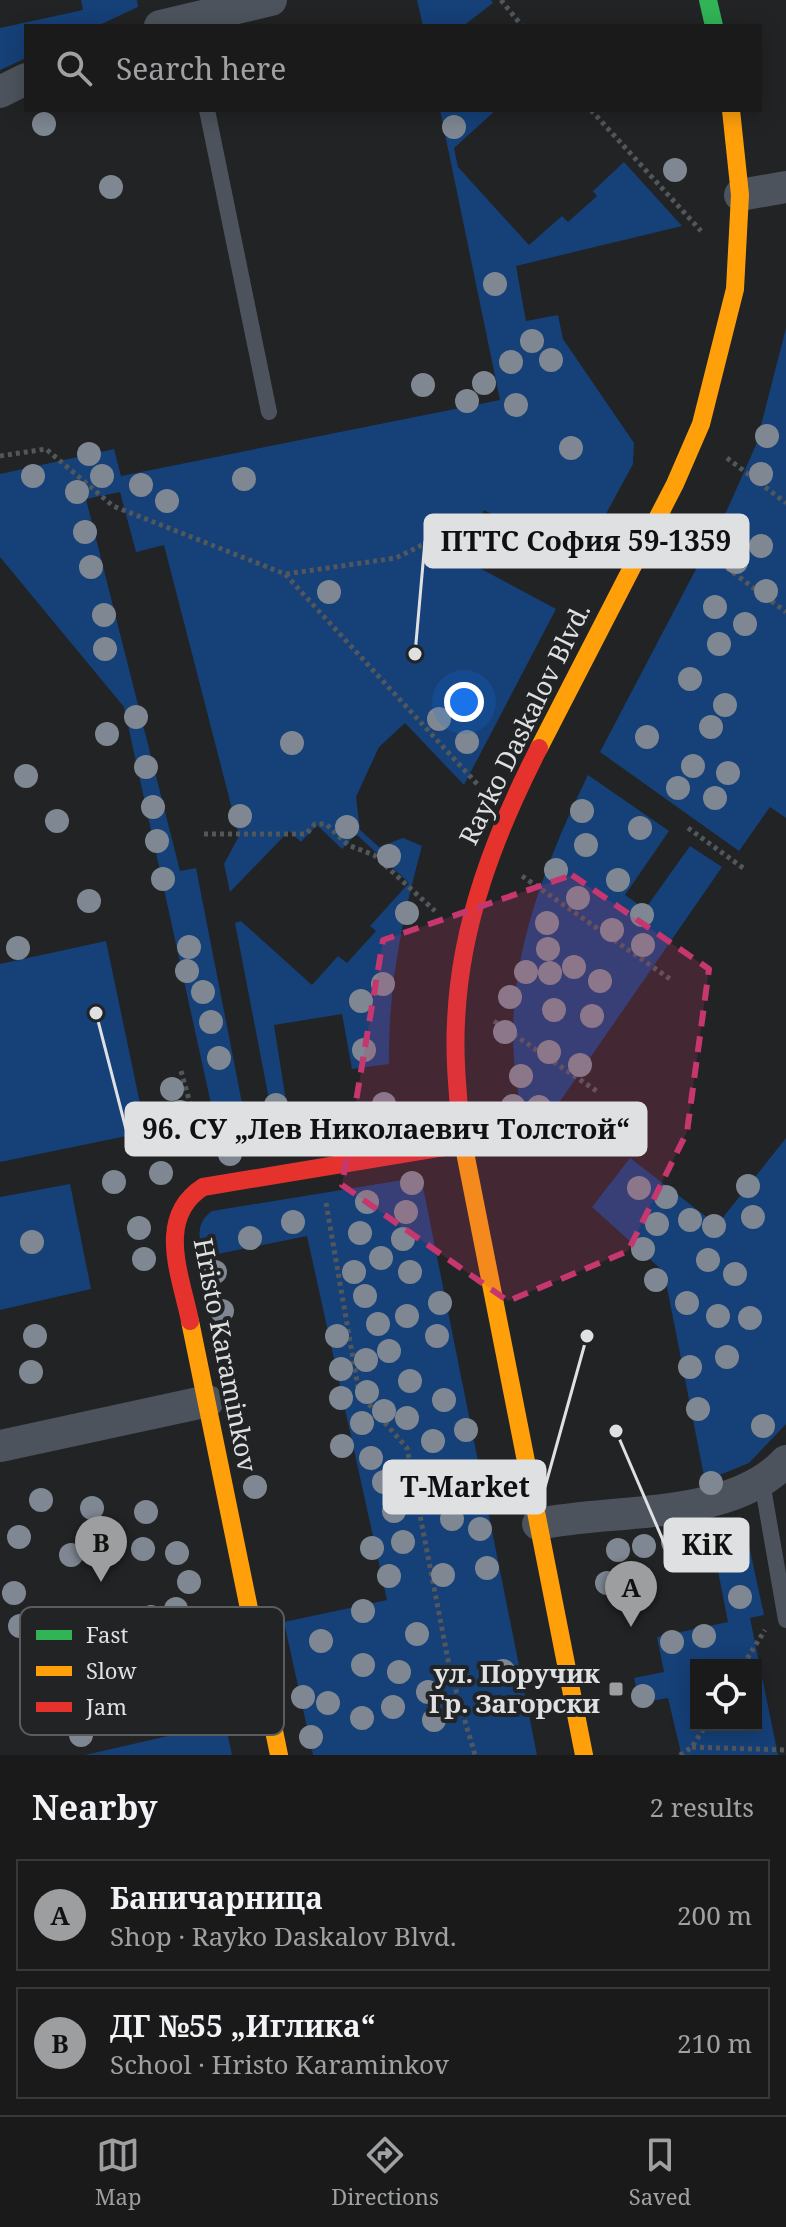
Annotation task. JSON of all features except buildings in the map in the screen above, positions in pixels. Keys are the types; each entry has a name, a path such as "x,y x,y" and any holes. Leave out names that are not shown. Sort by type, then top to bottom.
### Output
{"street":[{"path":"146,0 152,24"},
{"path":"180,23 271,0"},
{"path":"708,0 714,24"},
{"path":"0,92 24,80"},
{"name":"Rayko Daskalov Blvd.","path":"584,1755 462,1144 456,1060 457,1004 464,951 485,868 504,816 675,484 701,424 735,289 740,195 731,112"},
{"path":"740,195 786,187"},
{"name":"Hristo Karaminkov","path":"245,1607 208,1401 173,1239 174,1222 180,1207 190,1194 211,1185 462,1144"},
{"path":"0,1446 208,1401"},
{"path":"538,1524 578,1516 712,1503 774,1472"},
{"name":"Hristo Karaminkov","path":"274,1735 279,1755"}],"lane":[{"path":"207,112 269,412"},
{"path":"774,1472 786,1620"}],"path":[{"path":"501,0 520,24"},
{"path":"593,112 701,231"},
{"path":"0,456 46,449 113,506 285,574 478,785"},
{"path":"727,458 786,503"},
{"path":"688,539 786,612"},
{"path":"285,574 396,558 426,543 515,542"},
{"path":"204,834 306,834 315,824 326,824 348,845 374,855 436,912"},
{"path":"688,828 746,870"},
{"path":"522,876 673,981"},
{"path":"494,1021 598,1092"},
{"path":"181,1071 198,1120 211,1185"},
{"path":"320,1167 359,1393 407,1448 450,1670 475,1755"},
{"path":"747,1659 783,1602"},
{"path":"680,1755 692,1747 702,1731"},
{"path":"692,1747 786,1750"}],"highlighted area":[{"path":"572,875 709,969 687,1132 628,1251 508,1301 342,1185 383,940"}],"shaded area":[{"path":"81,0 137,0 138,7 101,24 24,24 24,59 0,70 0,28 83,10"},
{"path":"417,0 491,0 493,3 466,24 423,24"},
{"path":"440,112 494,112 454,148 458,167 529,245 562,216 568,222 597,196 593,191 624,162 682,226 516,266 526,321 558,315 563,339 634,443 633,464 581,560 484,510 459,557 556,609 464,785 405,723 379,747 356,797 360,830 379,847 403,838 422,846 398,954 391,1008 389,1064 352,1069 342,1014 274,1025 292,1139 277,1141 235,923 241,921 312,985 338,956 347,963 376,931 370,926 409,883 356,834 342,849 317,825 301,842 289,831 230,892 224,864 239,836 164,545 136,552 120,492 86,499 180,871 196,868 251,1149 222,1154 124,707 0,557 0,474 114,449 121,476 500,400"},
{"path":"786,328 786,818 770,807 739,851 600,752 727,510 756,445"},
{"path":"588,775 669,831 625,895 645,909 690,846 722,867 534,1139 525,1133 515,1068 513,1022 516,985 532,912 544,877"},
{"path":"106,941 146,1132 0,1162 0,964"},
{"path":"786,1138 786,1424 749,1463 705,1481 664,1272 592,1207 630,1158 717,1225"},
{"path":"421,1177 537,1755 313,1755 284,1622 387,1600 307,1236 203,1257 201,1226 212,1211"},
{"path":"70,1184 91,1289 0,1310 0,1197"},
{"path":"735,1536 748,1541 764,1615 750,1618 758,1659 690,1659 690,1731 762,1731 762,1677 778,1755 678,1755 681,1753 668,1698 639,1703 634,1678 664,1672 657,1637 728,1622 712,1541"},
{"path":"172,1735 228,1735 232,1755 85,1755"}],"traffic: fast":[{"path":"708,0 714,24"}],"traffic: slow":[{"path":"539,748 675,484 701,424 735,289 740,195 731,112"},
{"path":"461,1132 584,1755"},
{"path":"190,1321 249,1607"},
{"path":"275,1735 279,1755"}],"traffic: jam":[{"path":"461,1132 456,1036 464,950 494,847 539,748"},
{"path":"190,1321 178,1267 175,1231 179,1215 188,1200 203,1187 462,1144"}],"place":[{"name":"ПТТС София 59-1359","path":"415,654"},
{"name":"96. СУ „Лев Николаевич Толстой“","path":"96,1013"},
{"name":"T-Market","path":"587,1336"},
{"name":"KiK","path":"616,1431"},
{"name":"ДГ №55 „Иглика“","path":"101,1582"},
{"name":"Баничарница","path":"631,1627"},
{"name":"ул. Поручик Гр. Загорски","path":"616,1689"}]}
